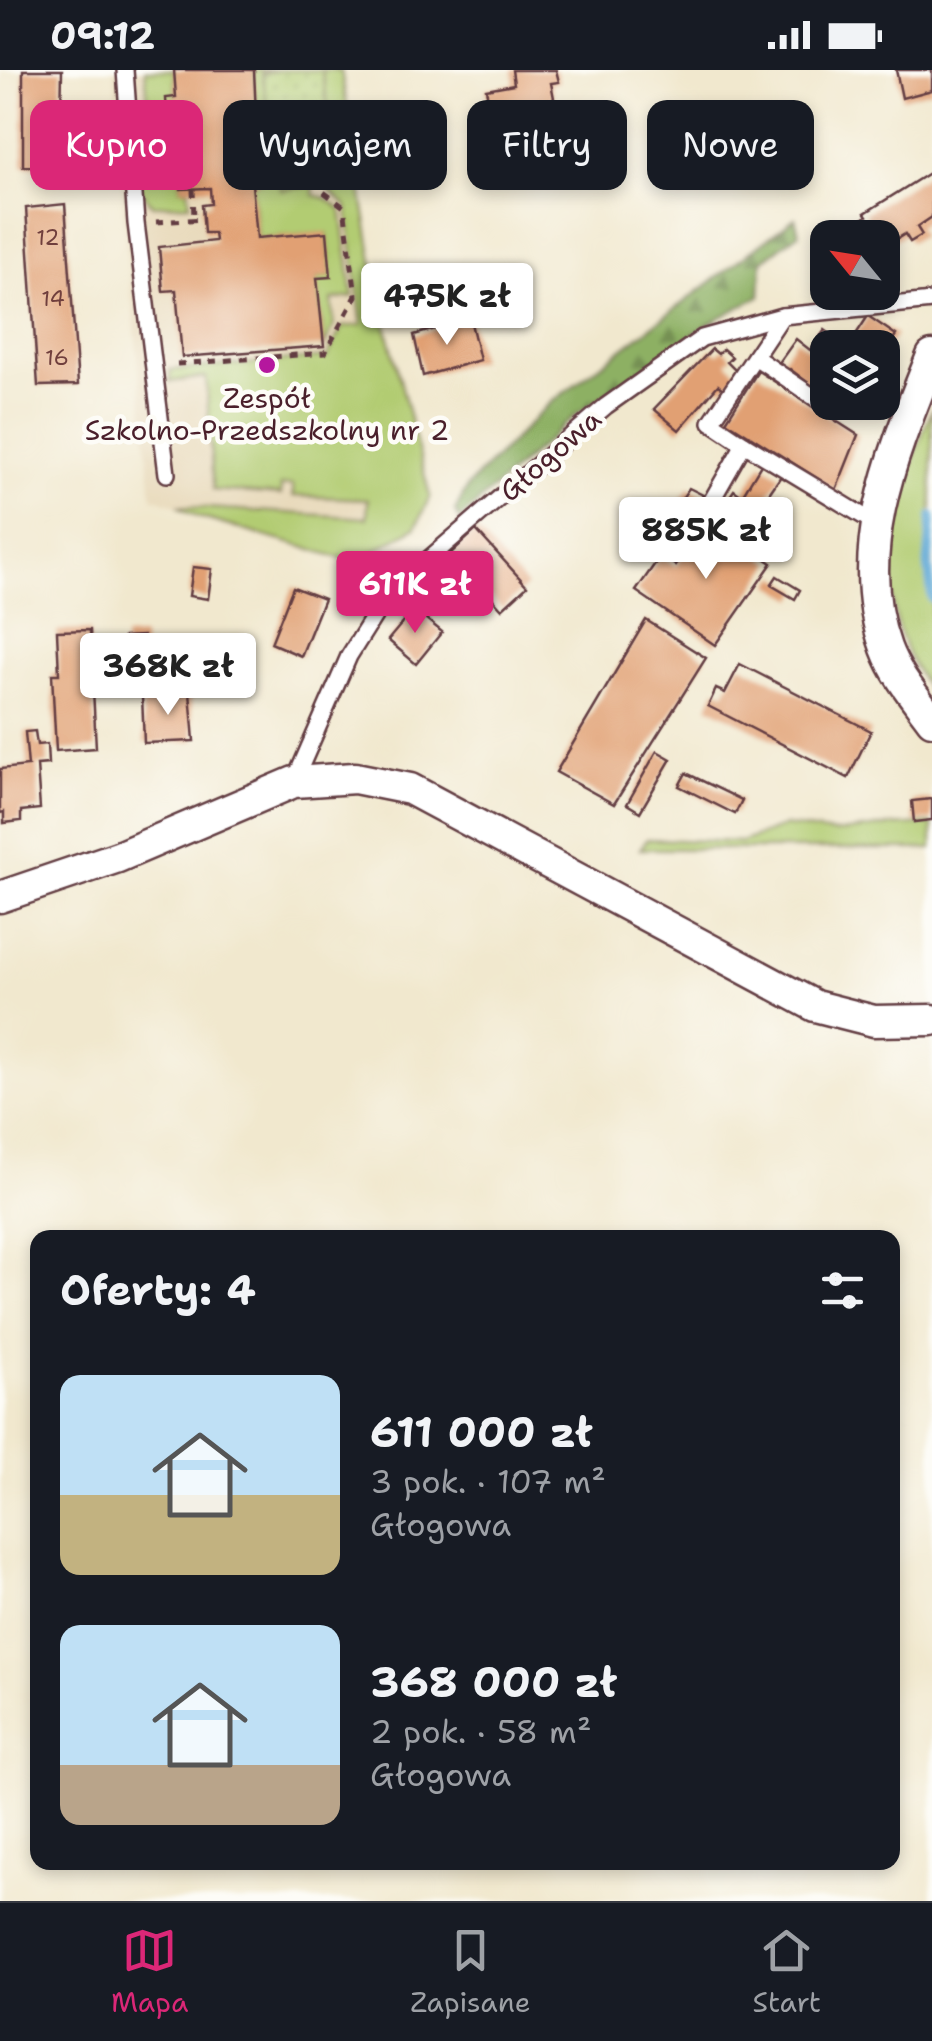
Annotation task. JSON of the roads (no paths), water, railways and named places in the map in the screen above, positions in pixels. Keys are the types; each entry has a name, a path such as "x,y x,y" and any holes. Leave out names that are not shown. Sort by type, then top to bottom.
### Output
{"street":[{"path":"932,356 884,489 873,550 874,600 886,648 902,679 932,720"},
{"path":"0,897 118,857 294,782 356,778 410,790 794,997 854,1018 892,1022 932,1020"}],"lane":[{"path":"125,70 136,223 167,474"},
{"name":"Głogowa","path":"294,782 349,656 388,594 606,406 702,338 782,316 932,301"},
{"path":"782,316 711,422 878,524"},
{"path":"755,357 810,395"},
{"path":"704,514 744,444"}],"waterway":[{"path":"932,516 928,563 932,599"}],"place":[{"name":"Zespół Szkolno-Przedszkolny nr 2","path":"267,365"}]}
